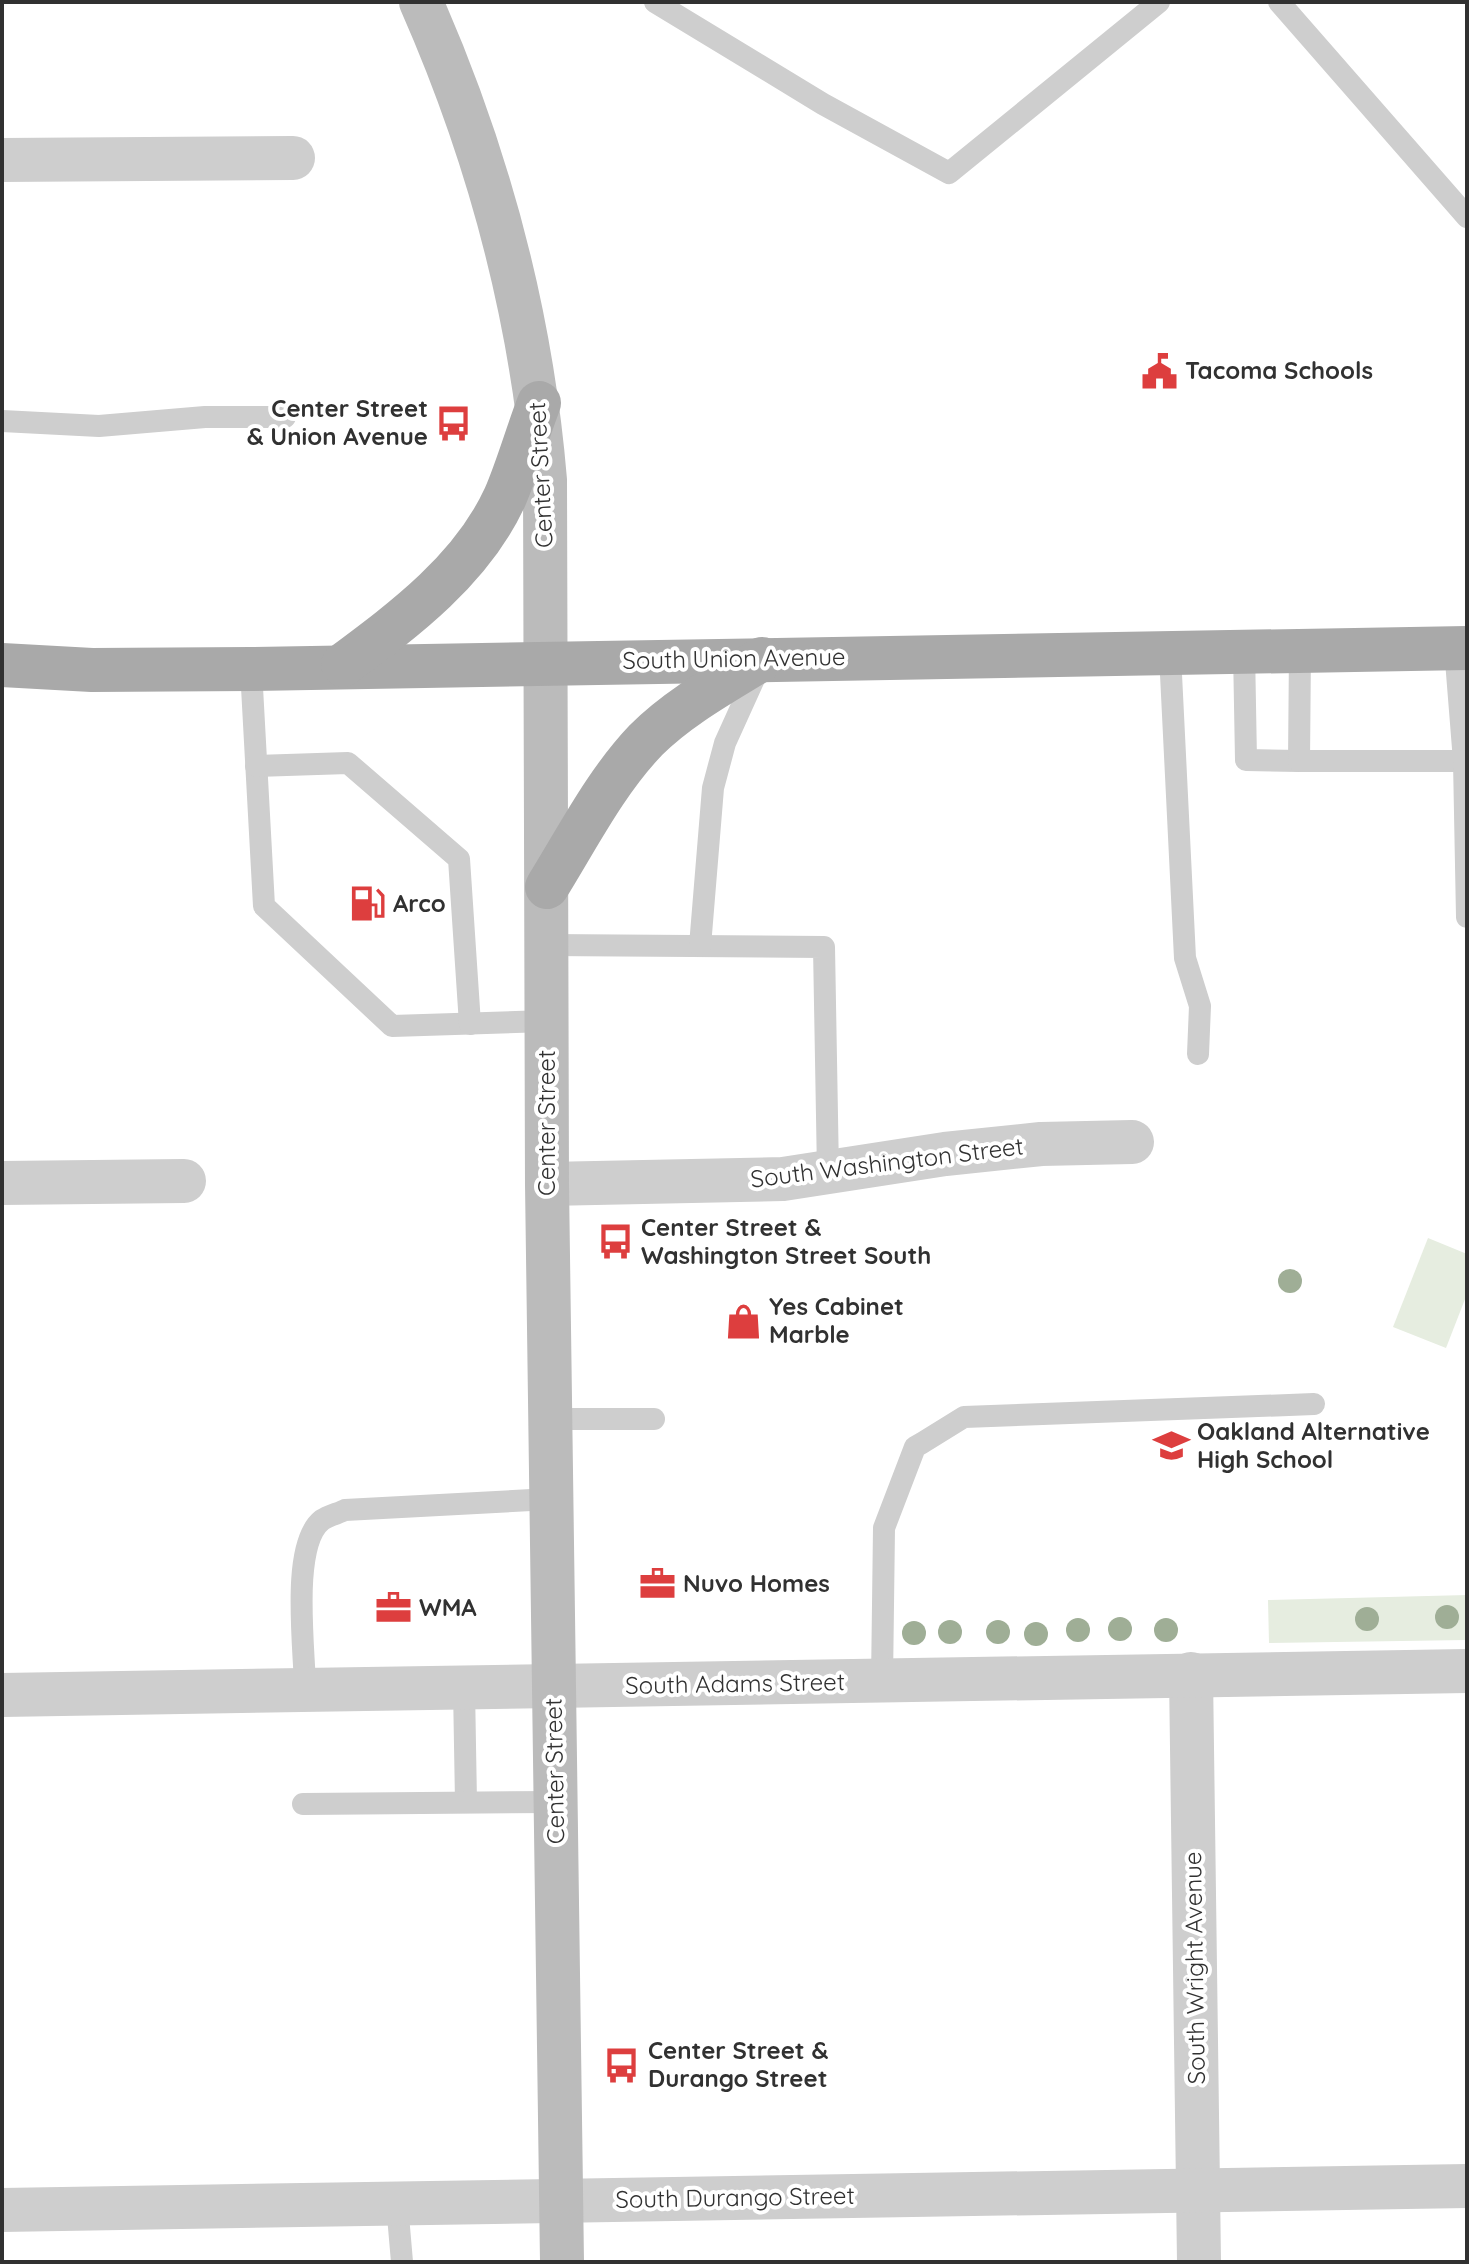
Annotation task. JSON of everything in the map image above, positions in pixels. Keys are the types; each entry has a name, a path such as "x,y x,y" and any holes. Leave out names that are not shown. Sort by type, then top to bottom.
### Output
{"main road":[{"name":"Center Street","path":"421,2 451,70 482,157 514,272 539,403 545,480 549,1419 562,2262"},
{"path":"343,665 406,617 458,568 504,498 539,403"},
{"name":"South Union Avenue","path":"2,665 92,670 251,669 764,657 1461,648"},
{"path":"547,887 613,779 648,738 697,699 764,657"}],"street":[{"path":"2,160 293,158"},
{"name":"South Washington Street","path":"547,1184 783,1179 945,1154 1041,1144 1132,1142"},
{"path":"2,1183 184,1181"},
{"name":"South Adams Street","path":"2,1695 1467,1671"},
{"name":"South Wright Avenue","path":"1191,1674 1199,2262"},
{"name":"South Durango Street","path":"2,2210 1467,2186"}],"lane":[{"path":"655,2 823,104 949,173 1159,2"},
{"path":"1279,2 1467,217"},
{"path":"2,421 99,426 205,417 285,417"},
{"path":"1461,648 1467,917"},
{"path":"1244,650 1246,760 1464,761"},
{"path":"1299,761 1300,650"},
{"path":"1170,654 1185,958 1200,1006 1198,1054"},
{"path":"700,946 713,788 725,743 764,657"},
{"path":"251,669 264,906 392,1026 546,1021"},
{"path":"256,766 348,763 459,859 470,1024"},
{"path":"547,945 824,947 828,1172"},
{"path":"882,1681 884,1528 915,1447 964,1417 1314,1404"},
{"path":"549,1419 654,1419"},
{"path":"305,1690 303,1565 310,1538 322,1520 345,1510 550,1499"},
{"path":"464,1688 466,1802"},
{"path":"303,1804 555,1802"},
{"path":"397,2204 402,2262"}],"shaded area":[{"path":"1428,1238 1467,1254 1467,1294 1446,1348 1393,1327"},
{"path":"1467,1595 1467,1640 1269,1643 1268,1600"}],"place":[{"name":"Tacoma Schools","path":"1159,371"},
{"name":"Center Street & Union Avenue","path":"454,423"},
{"name":"Arco","path":"367,904"},
{"name":"Center Street & Washington Street South","path":"615,1242"},
{"name":"Yes Cabinet Marble","path":"743,1321"},
{"name":"Oakland Alternative High School","path":"1171,1446"},
{"name":"Nuvo Homes","path":"657,1584"},
{"name":"WMA","path":"393,1608"},
{"name":"Center Street & Durango Street","path":"622,2065"}]}
